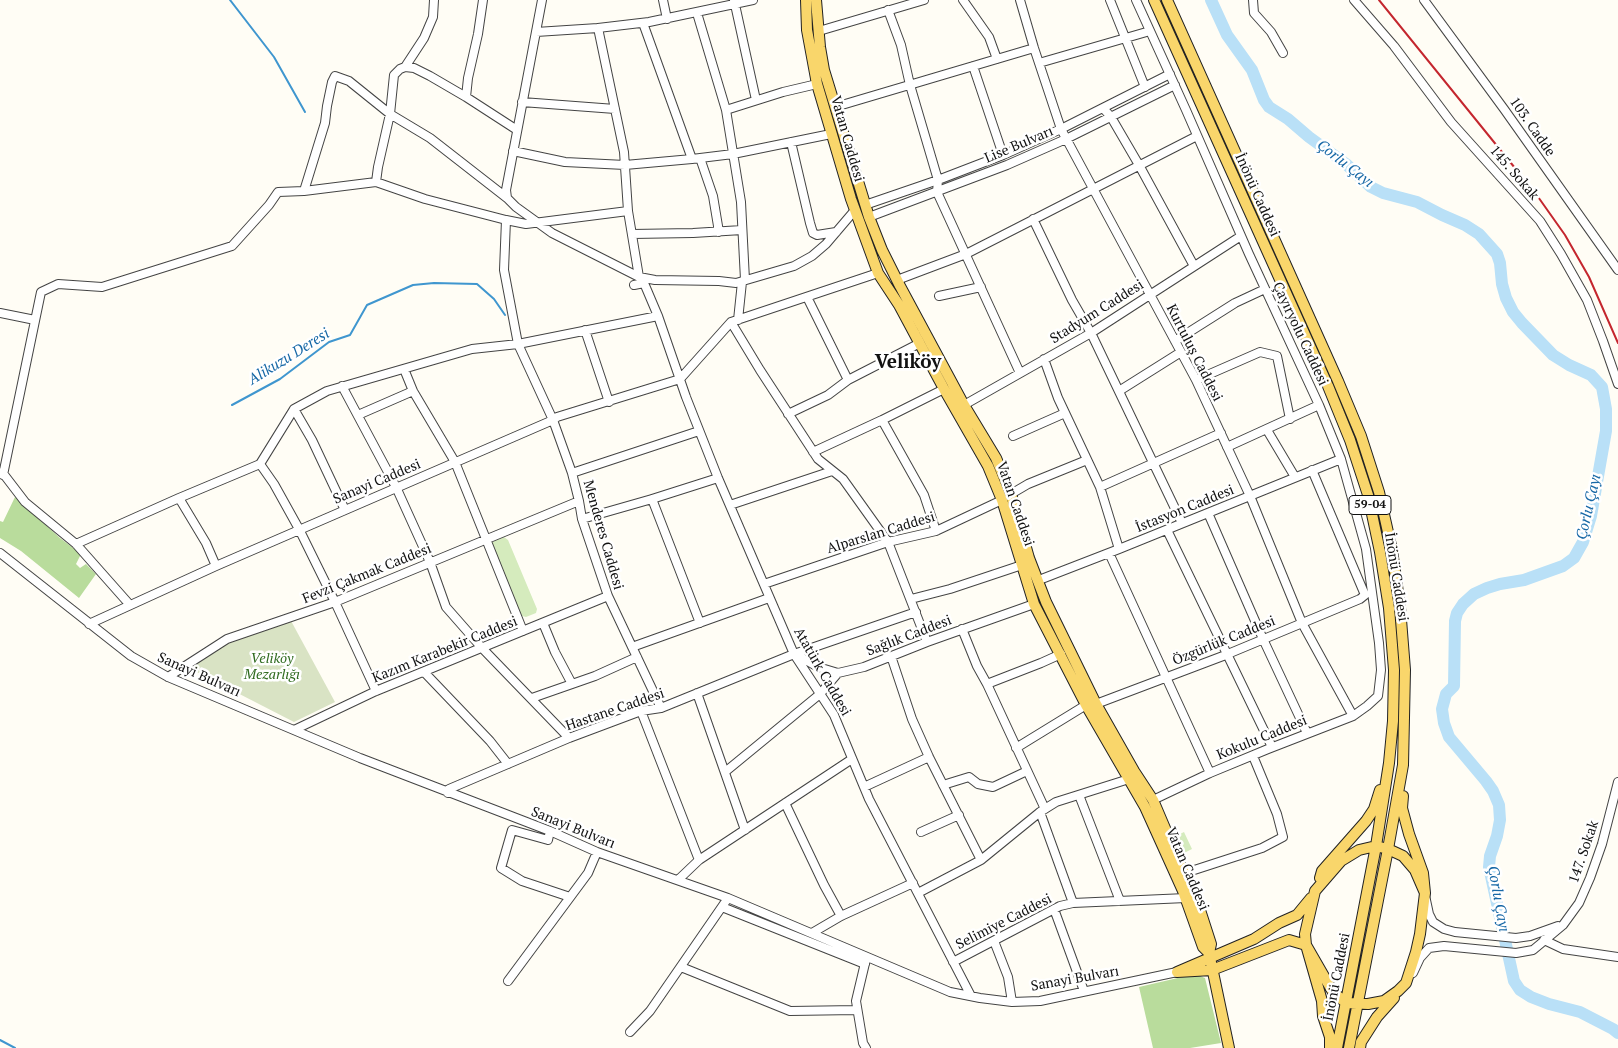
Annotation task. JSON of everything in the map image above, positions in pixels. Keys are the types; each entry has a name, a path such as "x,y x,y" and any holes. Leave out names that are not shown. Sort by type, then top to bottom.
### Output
{"main road":[{"name":"Vatan Caddesi","path":"806,0 807,30 817,84 855,210 878,273 900,305 944,389 1007,497 1046,602 1091,704 1145,807 1186,898 1203,947 1210,955"},
{"name":"Vatan Caddesi","path":"816,0 824,70 865,205 882,250 964,405 996,458 1032,599 1060,654 1153,800 1185,873 1211,944 1212,970 1229,1048"},
{"name":"İnönü Caddesi","path":"1154,0 1328,386 1350,440 1368,495 1380,552 1390,617 1394,678 1390,763 1337,1048"},
{"name":"59-04","path":"1167,0 1361,436 1379,492 1392,550 1400,607 1405,670 1403,765 1349,1048"},
{"path":"1032,599 1040,585"},
{"path":"1330,1048 1330,1037 1323,1016 1322,1001 1306,945 1305,934 1315,891 1322,871 1366,821 1374,809 1390,763"},
{"path":"1360,1046 1377,1017 1406,983 1420,934 1425,893 1422,873 1402,808 1403,765"},
{"path":"1177,972 1210,955 1254,939 1279,923 1297,915 1341,861 1359,850 1376,846 1388,849 1402,856 1415,870 1425,893"},
{"path":"1177,972 1212,970 1289,940 1306,945 1333,992 1346,1003 1368,1004 1384,1001 1406,983"}],"street":[{"path":"405,67 424,38 433,17 434,0"},
{"path":"466,97 468,78 484,0"},
{"path":"507,198 506,190 516,130 542,0"},
{"path":"663,0 667,19"},
{"path":"536,32 643,23 696,13 734,2 753,0"},
{"path":"819,31 924,0"},
{"path":"963,0 989,37 998,59"},
{"name":"Kurtuluş Caddesi","path":"1020,0 1061,129 1196,380 1250,496 1302,623 1353,716"},
{"path":"1110,0 1145,87"},
{"name":"Çayıryolu Caddesi","path":"1136,0 1319,405 1341,459 1366,549 1382,670 1378,696"},
{"path":"1253,0 1254,13 1271,32 1284,53"},
{"name":"145. Sokak","path":"1354,0 1394,46 1452,122 1540,221 1587,300 1618,384"},
{"name":"103. Cadde","path":"1424,0 1618,270"},
{"path":"734,2 756,100"},
{"path":"888,10 901,45 910,85 938,180 937,192 1020,373"},
{"path":"696,13 726,110 741,202 744,281 735,321 788,414 813,452 818,459 843,479 888,542 927,642"},
{"path":"643,23 696,158 713,196 719,232"},
{"name":"Atatürk Caddesi","path":"598,28 624,152 628,211 641,280 658,316 699,431 794,654 834,715 864,786 971,996"},
{"path":"1039,63 1150,30"},
{"path":"836,107 1034,48"},
{"path":"973,66 1007,165"},
{"path":"376,182 390,114 394,75 405,67 414,68 430,76 516,130"},
{"name":"Lise Bulvarı","path":"865,205 1003,155 1061,129 1170,74"},
{"path":"304,191 325,123 332,82 335,76 349,81 390,114 430,138 536,222 559,237 641,280 736,283 794,266 812,256 826,244 855,210"},
{"path":"726,110 817,84"},
{"name":"Lise Bulvarı","path":"869,217 1007,165 1066,139 1175,85"},
{"path":"522,102 615,109"},
{"path":"1102,108 1111,117 1139,165 1194,266"},
{"path":"513,151 565,162 624,164 733,154 832,134"},
{"path":"897,280 966,254 1197,136"},
{"path":"791,142 813,233 817,235 836,232"},
{"path":"1003,155 1016,161"},
{"path":"130,605 76,544 25,502 1,471 40,292 58,284 102,287 232,246 270,205 278,192 304,191 376,182 425,199 526,224 628,211"},
{"path":"1034,219 1072,300 1092,332 1182,523"},
{"name":"Menderes Caddesi","path":"506,220 504,270 518,344 553,420 572,473 580,501 582,519 608,596 661,708"},
{"path":"632,234 742,230"},
{"name":"Stadyum Caddesi","path":"964,405 1092,332 1241,236"},
{"path":"680,379 735,321 878,273"},
{"path":"634,285 641,280"},
{"path":"939,296 981,287"},
{"path":"1175,341 1235,303 1265,289"},
{"path":"807,297 848,380"},
{"path":"0,313 35,320"},
{"path":"76,544 260,464 294,409 327,391 472,349 518,344 658,316"},
{"path":"585,330 609,402"},
{"path":"788,414 828,395 848,380 920,343"},
{"path":"1119,390 1180,352"},
{"path":"1196,380 1260,352 1277,356 1290,419"},
{"path":"1044,359 1058,398 1100,487 1119,549"},
{"path":"404,369 414,391 455,462 524,631"},
{"name":"Sanayi Caddesi","path":"90,624 216,566 557,417 680,379"},
{"path":"342,386 396,487 430,562 446,606 482,648 569,738"},
{"path":"813,452 944,389"},
{"path":"358,415 414,391"},
{"path":"1227,447 1268,430 1319,405"},
{"path":"294,409 312,440 345,510"},
{"path":"1012,436 1065,413"},
{"path":"882,420 924,495 936,531"},
{"path":"1268,430 1295,477"},
{"path":"572,473 699,431"},
{"path":"1100,487 1221,433"},
{"name":"İstasyon Caddesi","path":"1040,585 1109,553 1341,459"},
{"name":"Alparslan Caddesi","path":"764,584 888,542 936,531 1007,497 1028,484 1087,460"},
{"path":"260,464 274,484 335,602 376,691"},
{"path":"730,506 832,470"},
{"name":"Özgürlük Caddesi","path":"1016,748 1091,704 1228,654 1360,599 1365,595 1312,470"},
{"path":"582,519 718,478"},
{"path":"179,498 206,543 216,566"},
{"path":"652,499 700,622"},
{"name":"Fevzi Çakmak Caddesi","path":"168,677 227,639 335,602 580,501"},
{"path":"1208,513 1306,733"},
{"path":"1167,530 1272,747"},
{"name":"Sanayi Bulvarı","path":"0,553 131,656 168,677 448,793 550,831 597,852 728,898 812,933 866,961 950,992 1012,1002 1040,1001 1177,972"},
{"path":"1109,553 1210,773"},
{"path":"911,600 1022,565"},
{"name":"Kazım Karabekir Caddesi","path":"294,730 376,691 608,596"},
{"path":"632,647 770,598"},
{"name":"Sağlık Caddesi","path":"838,673 864,667 962,629 1032,599"},
{"name":"Hastane Caddesi","path":"448,793 449,789 569,738 641,712 661,708 794,654 916,612"},
{"path":"543,623 555,652 572,684"},
{"path":"962,629 976,666 987,684 1027,771 1043,811 1072,903"},
{"path":"725,772 820,694 838,673 818,667 794,654"},
{"path":"987,684 1060,654"},
{"path":"891,656 912,719 929,758 981,860"},
{"path":"532,698 595,676 637,657"},
{"path":"425,672 490,741 508,764"},
{"path":"697,693 745,830"},
{"name":"Kokulu Caddesi","path":"1153,800 1210,773 1306,733 1353,716 1368,706 1378,696"},
{"path":"641,712 699,860"},
{"path":"1185,873 1262,848 1283,837 1277,814 1253,756"},
{"path":"864,786 929,758"},
{"path":"678,880 699,860 852,759"},
{"path":"943,785 969,777 978,784 993,787 1027,771"},
{"path":"918,893 981,860 1056,802 1129,779"},
{"name":"147. Sokak","path":"1406,983 1415,970 1420,958 1429,948 1444,946 1516,953 1533,950 1563,924 1579,903 1590,878 1602,844 1618,782"},
{"path":"1079,795 1120,901"},
{"path":"785,803 841,916"},
{"path":"921,832 959,815"},
{"path":"516,831 519,820"},
{"path":"550,831 548,840 512,830 501,868 522,881 570,897"},
{"path":"508,981 588,873 597,852"},
{"path":"812,933 841,916 913,883"},
{"path":"1425,893 1429,914 1433,922 1444,929 1455,932 1516,938 1530,936 1563,924"},
{"path":"630,1032 650,1011 728,898"},
{"name":"Selimiye Caddesi","path":"953,962 1054,909 1072,903 1186,898"},
{"path":"722,907 866,961 856,1001 862,1043 866,1048"},
{"path":"1054,909 1084,991"},
{"path":"1544,940 1563,949 1618,957"},
{"path":"994,941 1008,977 1012,1002"},
{"path":"681,967 790,1011 858,1010"}],"green space":[{"path":"15,497 60,538 81,554 76,564 80,568 86,564 96,574 79,598 21,551 0,538 0,521 3,522"},
{"path":"504,537 508,540 537,609 536,613 526,617 522,616 490,547 492,542"},
{"name":"Veliköy Mezarlığı","path":"290,619 335,702 294,722 183,665 227,642"},
{"path":"1184,832 1192,849 1184,853 1176,836"},
{"path":"1195,974 1205,978 1221,1043 1190,1048 1153,1048 1139,987"}],"waterway":[{"path":"230,0 274,57 305,112"},
{"name":"Çorlu Çayı","path":"1211,0 1227,35 1252,70 1264,100 1269,107 1288,119 1346,164 1371,187 1383,193 1417,202 1465,225 1479,234 1497,254 1502,284 1513,312 1553,355 1591,375 1602,387 1606,409 1606,431 1591,516 1583,542 1574,558 1563,566 1524,580 1487,588 1474,594 1463,604 1457,613 1455,621 1454,686 1446,694 1442,709 1449,737 1486,781 1499,805 1500,820 1490,856 1489,867 1514,981 1520,990 1531,997 1580,1012 1618,1033"},
{"name":"Alikuzu Deresi","path":"232,405 280,379 329,342 350,335 367,305 413,285 434,283 477,284 494,299 505,315"},
{"path":"0,1040 15,1048"}],"railway":[{"path":"1379,0 1536,194 1565,235 1589,277 1618,343"}],"district":[{"name":"Veliköy","path":"908,363"}]}
